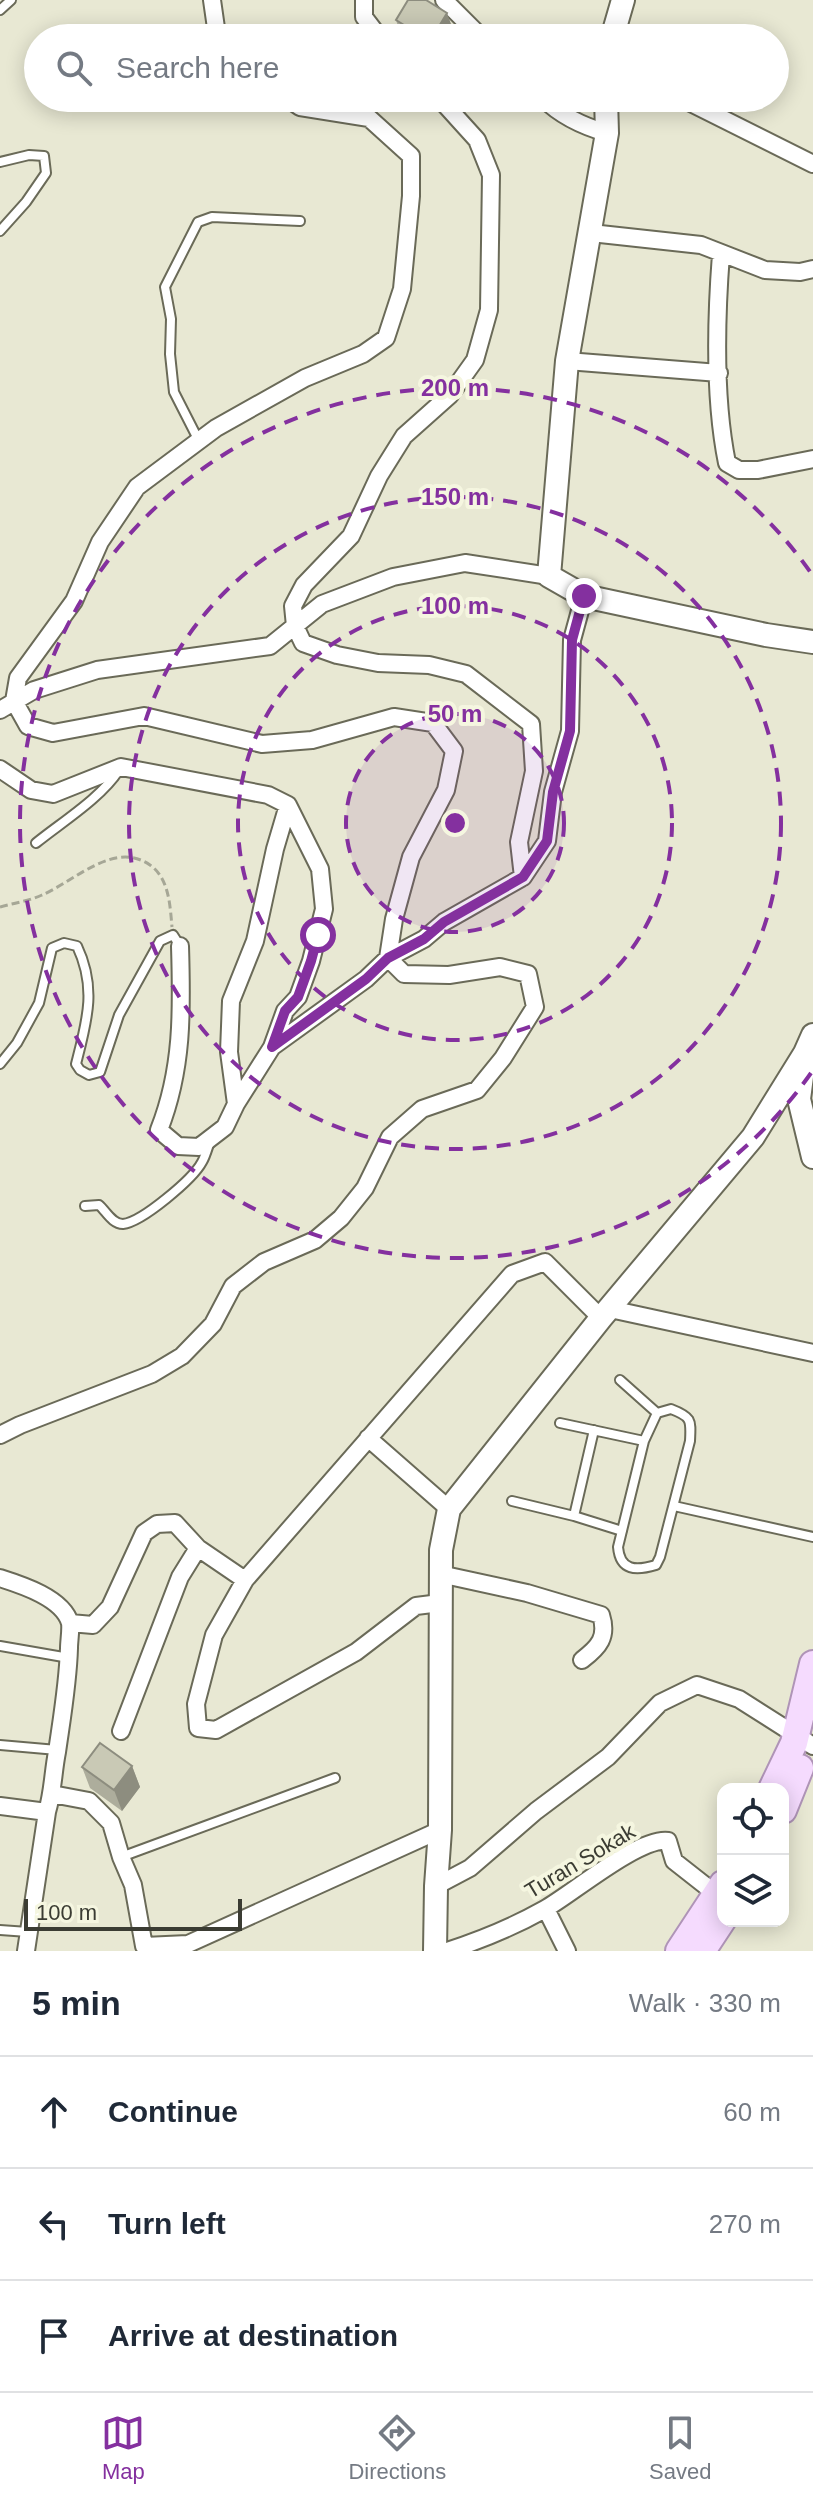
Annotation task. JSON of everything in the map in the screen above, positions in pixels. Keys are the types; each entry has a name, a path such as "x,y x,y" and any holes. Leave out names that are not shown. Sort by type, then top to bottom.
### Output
{"main road":[{"path":"789,1793 808,1738 813,1664"},
{"path":"776,1783 808,1738"},
{"path":"679,1951 717,1904"},
{"path":"702,1951 717,1910"}],"street":[{"path":"212,0 215,24"},
{"path":"364,0 364,17 369,24"},
{"path":"444,0 468,24"},
{"path":"615,24 621,1"},
{"path":"7,706 18,678 74,601 100,542 137,487 216,428 305,378 363,354 386,338 402,289 411,196 411,156 369,118 331,112"},
{"path":"452,112 477,140 491,175 489,310 475,360 450,395 404,436 379,476 351,536 304,585 293,606 295,626 303,643 337,655 378,663 429,665 466,674 531,724 534,771 519,842 523,877"},
{"path":"560,112 578,124 607,133"},
{"path":"549,576 567,361 607,133 606,112"},
{"path":"709,112 813,164"},
{"path":"591,233 701,245 765,270 800,272 813,269"},
{"path":"721,254 717,312 722,438 727,463 739,470 758,470 813,459"},
{"path":"567,361 719,373"},
{"path":"7,706 34,690 97,670 270,646 322,604 393,577 465,563 549,576 584,596 813,642"},
{"path":"272,1047 366,979 388,958 523,877 547,841 553,792 570,731 572,640 584,596"},
{"path":"7,706 28,726 53,733 144,716 262,744 312,740 394,717 433,723 454,751 446,790 411,857 394,919 388,958"},
{"path":"0,769 31,790 53,794 121,767 268,795 288,805 320,869 324,909 311,961 298,997 285,1011 272,1047 225,1127 199,1147 178,1146 159,1130 171,1100 178,1061 182,1007 177,940"},
{"path":"236,1104 229,1052 231,1001 255,941 288,805"},
{"path":"0,1435 152,1374 182,1356 213,1324 233,1286 264,1262 315,1240 341,1218 365,1188 390,1137 422,1109 477,1090 503,1058 535,1007 528,974 500,967 449,975 404,974 388,958"},
{"path":"809,1044 799,1099 813,1157"},
{"path":"435,1951 440,1830 440,1574 449,1509 606,1314 800,1084"},
{"path":"440,1603 416,1606 356,1652 216,1730 198,1728 196,1704 214,1635 245,1580 512,1274 545,1262 606,1314 813,1353"},
{"path":"368,1438 449,1509"},
{"path":"70,1623 93,1625 110,1607 144,1533 157,1524 175,1523 198,1548 245,1580"},
{"path":"121,1731 180,1577 198,1548"},
{"path":"440,1574 527,1593 601,1615 605,1627 598,1648 582,1660"},
{"path":"0,1578 33,1588 59,1608 70,1623 62,1727 26,1951"},
{"path":"436,1886 470,1868 536,1811 608,1757 660,1703 697,1685 739,1699 808,1738"},
{"path":"52,1794 89,1801 111,1823 133,1885 143,1948 188,1944 440,1830"},
{"path":"0,1806 47,1812"},
{"name":"Turan Sokak","path":"447,1951 483,1940 546,1909 607,1868 658,1840 668,1841 674,1861 717,1896"},
{"path":"546,1909 567,1951"}],"lane":[{"path":"0,10 11,0"},
{"path":"0,162 29,155 44,156 46,173 0,231"},
{"path":"199,441 174,392 170,354 171,319 165,287 198,222 212,217 300,221"},
{"path":"36,843 113,780 121,767"},
{"path":"0,1064 17,1043 39,1003 52,948 64,943 77,946 85,963 90,1010 76,1064 89,1075 100,1072 119,1015 160,941 177,940"},
{"path":"85,1206 99,1205 114,1222 121,1224 137,1219 177,1189 202,1164 212,1137"},
{"path":"620,1380 657,1413"},
{"path":"671,1409 685,1414 691,1422 690,1441 656,1565 641,1569 625,1565 619,1559 618,1547 644,1441 657,1413 671,1409"},
{"path":"560,1423 644,1441"},
{"path":"574,1516 594,1430"},
{"path":"512,1501 622,1531"},
{"path":"674,1506 813,1537"},
{"path":"0,1646 69,1658"},
{"path":"0,1745 57,1750"},
{"path":"121,1857 335,1778"},
{"path":"0,1930 28,1932"}],"path":[{"path":"0,907 42,895 116,857 138,857 158,870 170,898 177,940"}],"building":[{"path":"408,0 426,0 447,13 440,24 402,24 396,20"},
{"path":"100,1743 132,1766 114,1790 82,1767"}],"route":[{"path":"318,935 298,997 285,1011 272,1047 366,979 388,958 523,877 547,841 553,792 570,731 572,640 584,596"}]}
